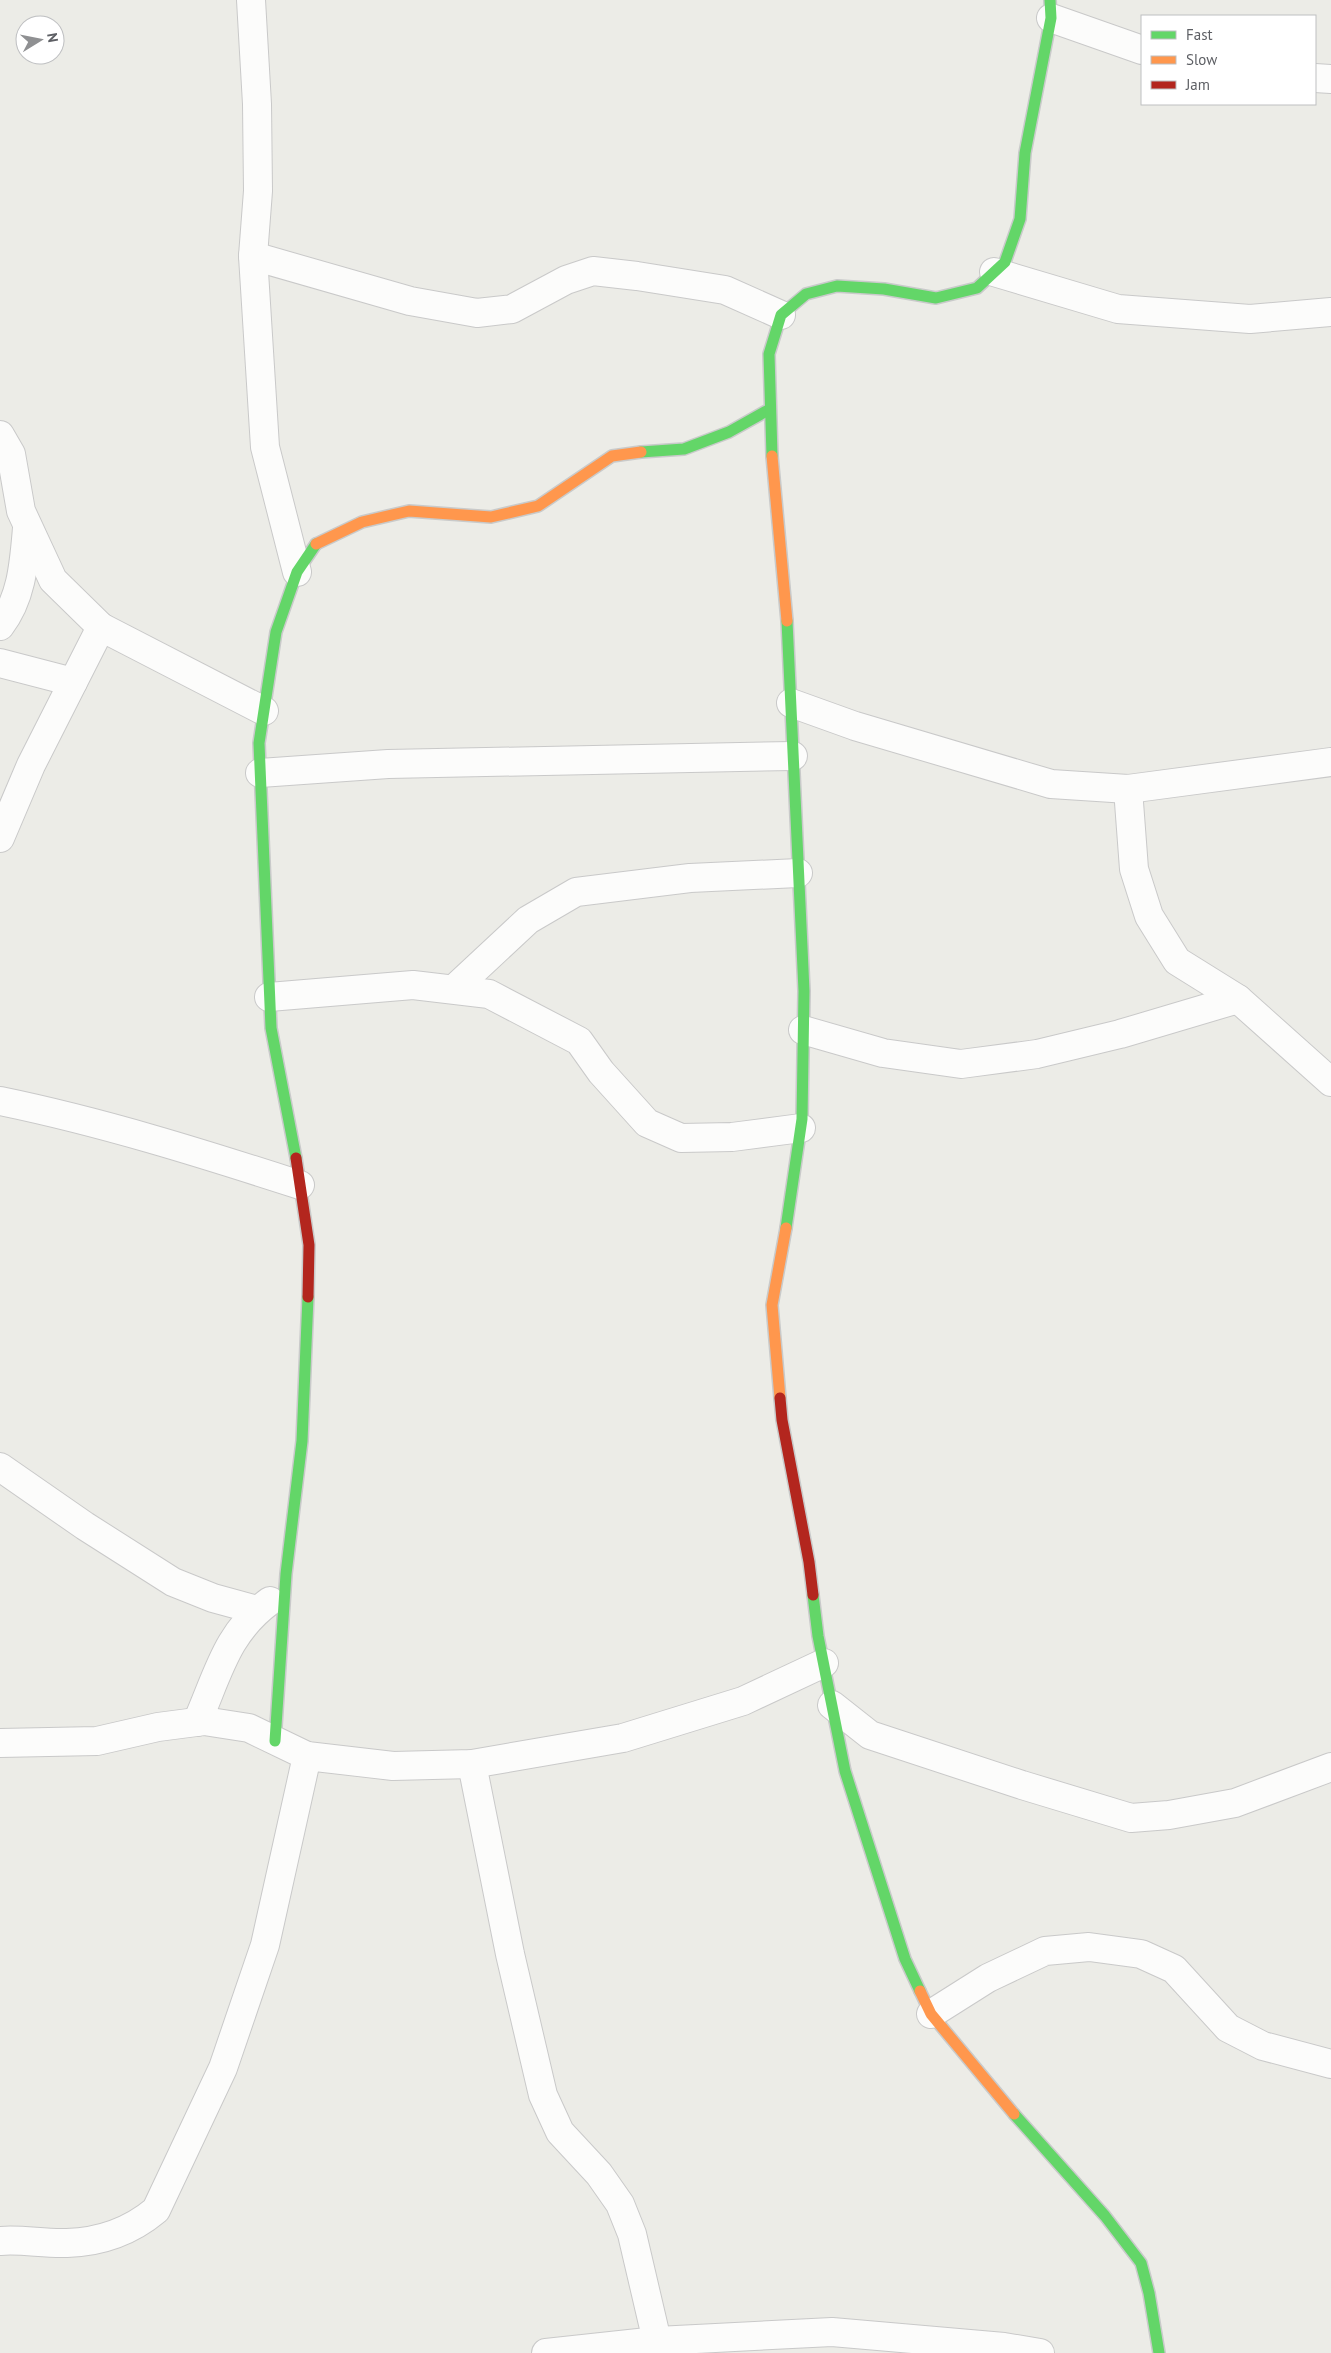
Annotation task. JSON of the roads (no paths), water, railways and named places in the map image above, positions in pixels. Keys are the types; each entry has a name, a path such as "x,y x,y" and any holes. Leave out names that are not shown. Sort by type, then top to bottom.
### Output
{"street":[{"path":"251,0 257,104 258,191 253,256 265,447 296,572"},
{"path":"1141,50 1050,9 1025,153 1020,219 1005,262 978,288 936,298 884,289 837,286 806,294 781,315 769,354 771,444 788,637 804,991 801,1128 786,1231 772,1305 782,1420 809,1562 818,1636 845,1771 870,1857 905,1959 931,2014 1028,2132 1106,2216 1141,2263 1149,2293 1159,2353"},
{"path":"1316,78 1331,79"},
{"path":"253,256 410,302 477,313 512,309 566,280 593,271 725,290 781,315"},
{"path":"994,272 1118,309 1250,319 1331,312"},
{"path":"275,1740 285,1590 302,1440 309,1245 300,1184 271,1028 259,743 276,632 296,572 318,542 362,522 408,512 491,517 538,506 612,456 684,449 729,432 770,409"},
{"path":"0,435 11,454 21,511 53,580 101,627 264,712"},
{"path":"0,626 11,613 24,573 27,524"},
{"path":"0,838 31,764 101,627"},
{"path":"0,663 73,682"},
{"path":"791,702 855,726 1051,784 1128,789 1331,762"},
{"path":"260,774 388,764 793,756"},
{"path":"1128,789 1134,869 1149,916 1177,961 1238,1000 1331,1082"},
{"path":"454,989 528,920 576,892 690,878 798,873"},
{"path":"269,997 413,985 489,994 579,1041 601,1072 647,1123 681,1138 732,1137 801,1128"},
{"path":"803,1030 883,1053 961,1064 1037,1054 1120,1034 1238,1000"},
{"path":"0,1101 53,1112 163,1142 300,1184"},
{"path":"0,1466 86,1526 173,1582 213,1598 257,1610"},
{"path":"196,1722 226,1650 240,1627 257,1610 285,1590"},
{"path":"0,1743 97,1741 158,1727 196,1722 249,1728 308,1756 393,1766 472,1764 623,1738 743,1701 824,1663"},
{"path":"832,1704 870,1735 1022,1786 1131,1818 1235,1803 1331,1768"},
{"path":"0,2241 67,2243 98,2239 123,2232 141,2222 156,2210 223,2068 265,1945 308,1756"},
{"path":"472,1764 510,1954 543,2095 560,2132 599,2174 620,2204 635,2243 657,2341"},
{"path":"931,2014 988,1978 1045,1951 1089,1947 1141,1954 1174,1969 1228,2028 1263,2046 1331,2064"},
{"path":"546,2353 657,2341 1004,2347 1040,2353"}]}
